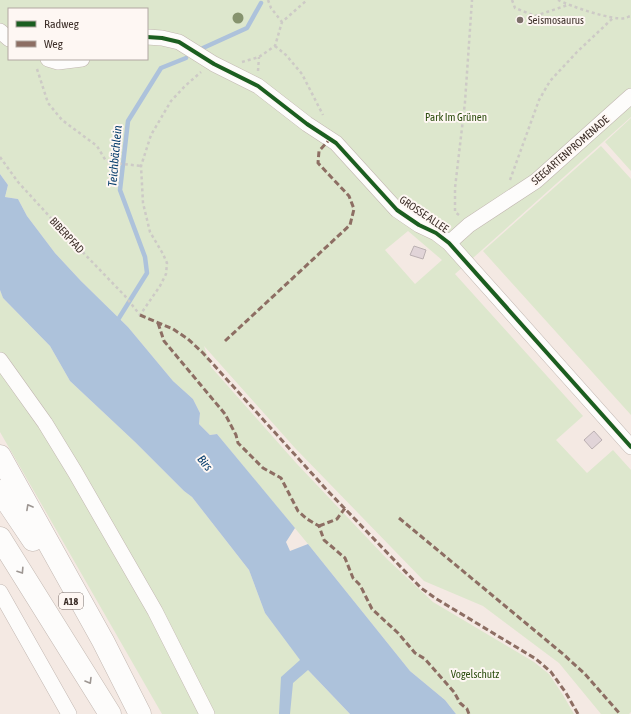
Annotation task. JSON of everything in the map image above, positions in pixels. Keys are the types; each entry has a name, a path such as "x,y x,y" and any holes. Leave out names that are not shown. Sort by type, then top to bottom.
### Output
{"highway":[{"path":"0,456 99,634 139,714"},
{"name":"A18","path":"0,491 48,562 139,714"},
{"name":"A18","path":"0,538 110,714"}],"lane":[{"path":"0,31 8,38"},
{"name":"GROSSE ALLEE","path":"148,37 162,38 179,42 218,66 258,86 307,124 336,143 397,210 419,225 436,233 449,243 631,447"},
{"path":"42,63 74,60"},
{"name":"SEEGARTENPROMENADE","path":"449,243 469,225 536,181 631,96"},
{"path":"0,360 45,423 75,472 155,611 207,714"},
{"path":"0,592 70,714"}],"path":[{"path":"268,0 271,8 282,22"},
{"path":"42,63 48,103 62,120 97,146 106,161 141,166 151,135 171,101 185,86 201,73 218,66 259,57 275,46 282,22 307,0"},
{"path":"469,225 455,212 455,188 465,102 472,0"},
{"path":"512,0 515,8 535,16 568,5"},
{"path":"558,0 568,5 614,18 625,18 631,16"},
{"path":"505,201 506,191 536,107 550,81 577,52 614,18"},
{"path":"275,46 286,55 302,74 323,117"}],"green space":[{"path":"0,0 631,0 631,117 455,274 583,416 556,440 587,473 613,450 631,470 631,712 629,714 601,714 559,663 483,606 424,581 295,448 204,346 211,367 297,464 388,560 433,602 534,662 549,674 574,714 456,714 445,700 410,671 217,434 210,435 199,424 200,413 193,399 173,381 128,327 55,253 27,216 18,199 5,197 8,185 0,174","holes":["408,231 442,260 415,284 385,250"]},
{"path":"631,118 631,171 605,142"},
{"path":"601,146 631,179 631,415 483,251"},
{"path":"0,290 3,298 50,346 70,381 192,497 249,570 265,613 308,670 350,714 162,714 0,432"}],"water":[{"name":"Birs","path":"0,174 8,185 5,197 18,199 27,216 55,253 128,327 173,381 193,399 200,413 199,424 210,435 217,434 295,528 286,542 290,551 308,544 410,671 445,700 456,714 350,714 308,670 293,683 290,714 279,714 281,677 300,660 265,613 249,570 192,497 70,381 50,346 3,298 0,290"}],"building":[{"path":"414,246 426,250 423,259 410,255"},
{"path":"594,431 602,440 592,449 584,440"}],"waterway":[{"name":"Teichbächlein","path":"203,48 247,28 261,3"},
{"name":"Teichbächlein","path":"119,318 147,273 145,257 120,190 128,121 161,68 186,58"}],"marked path":[{"path":"225,341 350,225 354,209 349,196 318,163 319,151 330,139"},
{"path":"140,315 173,329 188,339 203,353 325,488 421,588 536,659 551,672 566,693 578,714"},
{"path":"158,323 164,341 225,414 236,435 238,443 263,468 281,478 298,511 307,519 319,526 324,540 345,558 353,578 360,585 372,609 398,633 415,653 425,659 454,692 460,703 467,709 469,714"},
{"path":"319,526 337,519 345,508"},
{"path":"399,518 563,654 585,674 620,714"}],"cycle path":[{"path":"148,37 162,38 179,42 214,64 258,86 307,124 336,143 397,210 419,225 436,233 449,243 631,447"}],"place":[{"name":"Seismosaurus","path":"520,20"}],"park label":[{"name":"Park Im Grünen","path":"456,117"},
{"name":"Vogelschutz","path":"475,674"}]}
